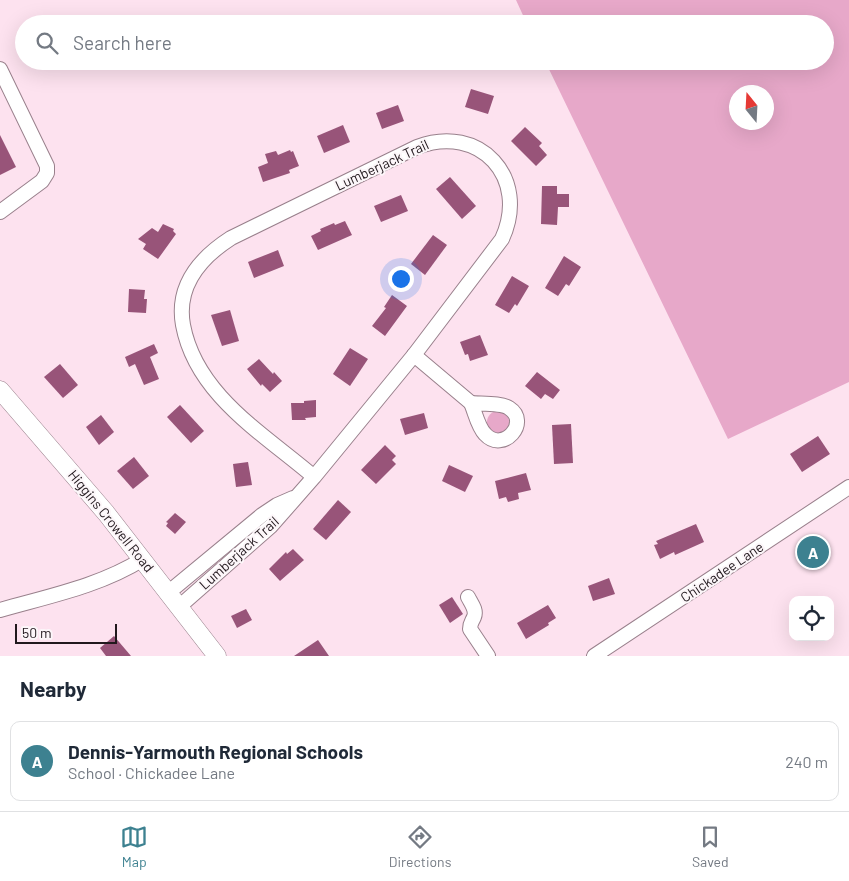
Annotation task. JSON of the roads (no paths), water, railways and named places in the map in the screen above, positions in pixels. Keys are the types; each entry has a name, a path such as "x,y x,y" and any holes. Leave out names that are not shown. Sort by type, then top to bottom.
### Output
{"main road":[{"name":"Higgins Crowell Road","path":"0,390 58,456 169,592 217,656"}],"street":[{"path":"0,69 47,166 47,173 42,181 0,212"},
{"name":"Lumberjack Trail","path":"180,606 271,526 314,477 414,355 502,239 510,218 509,190 500,170 486,154 467,143 441,140 417,147 239,233 212,251 196,269 185,289 182,309 185,333 191,353 202,374 241,417 314,477"},
{"path":"414,355 471,403"},
{"name":"Chickadee Lane","path":"594,656 849,487"},
{"name":"Lumberjack Trail","path":"169,592 262,515 296,497"},
{"path":"220,550 230,562"},
{"path":"0,610 102,581 127,569 142,559"},
{"path":"468,597 475,610 475,616 469,625 470,629 488,656"}],"place":[{"name":"Dennis-Yarmouth Regional Schools","path":"813,552"}]}
